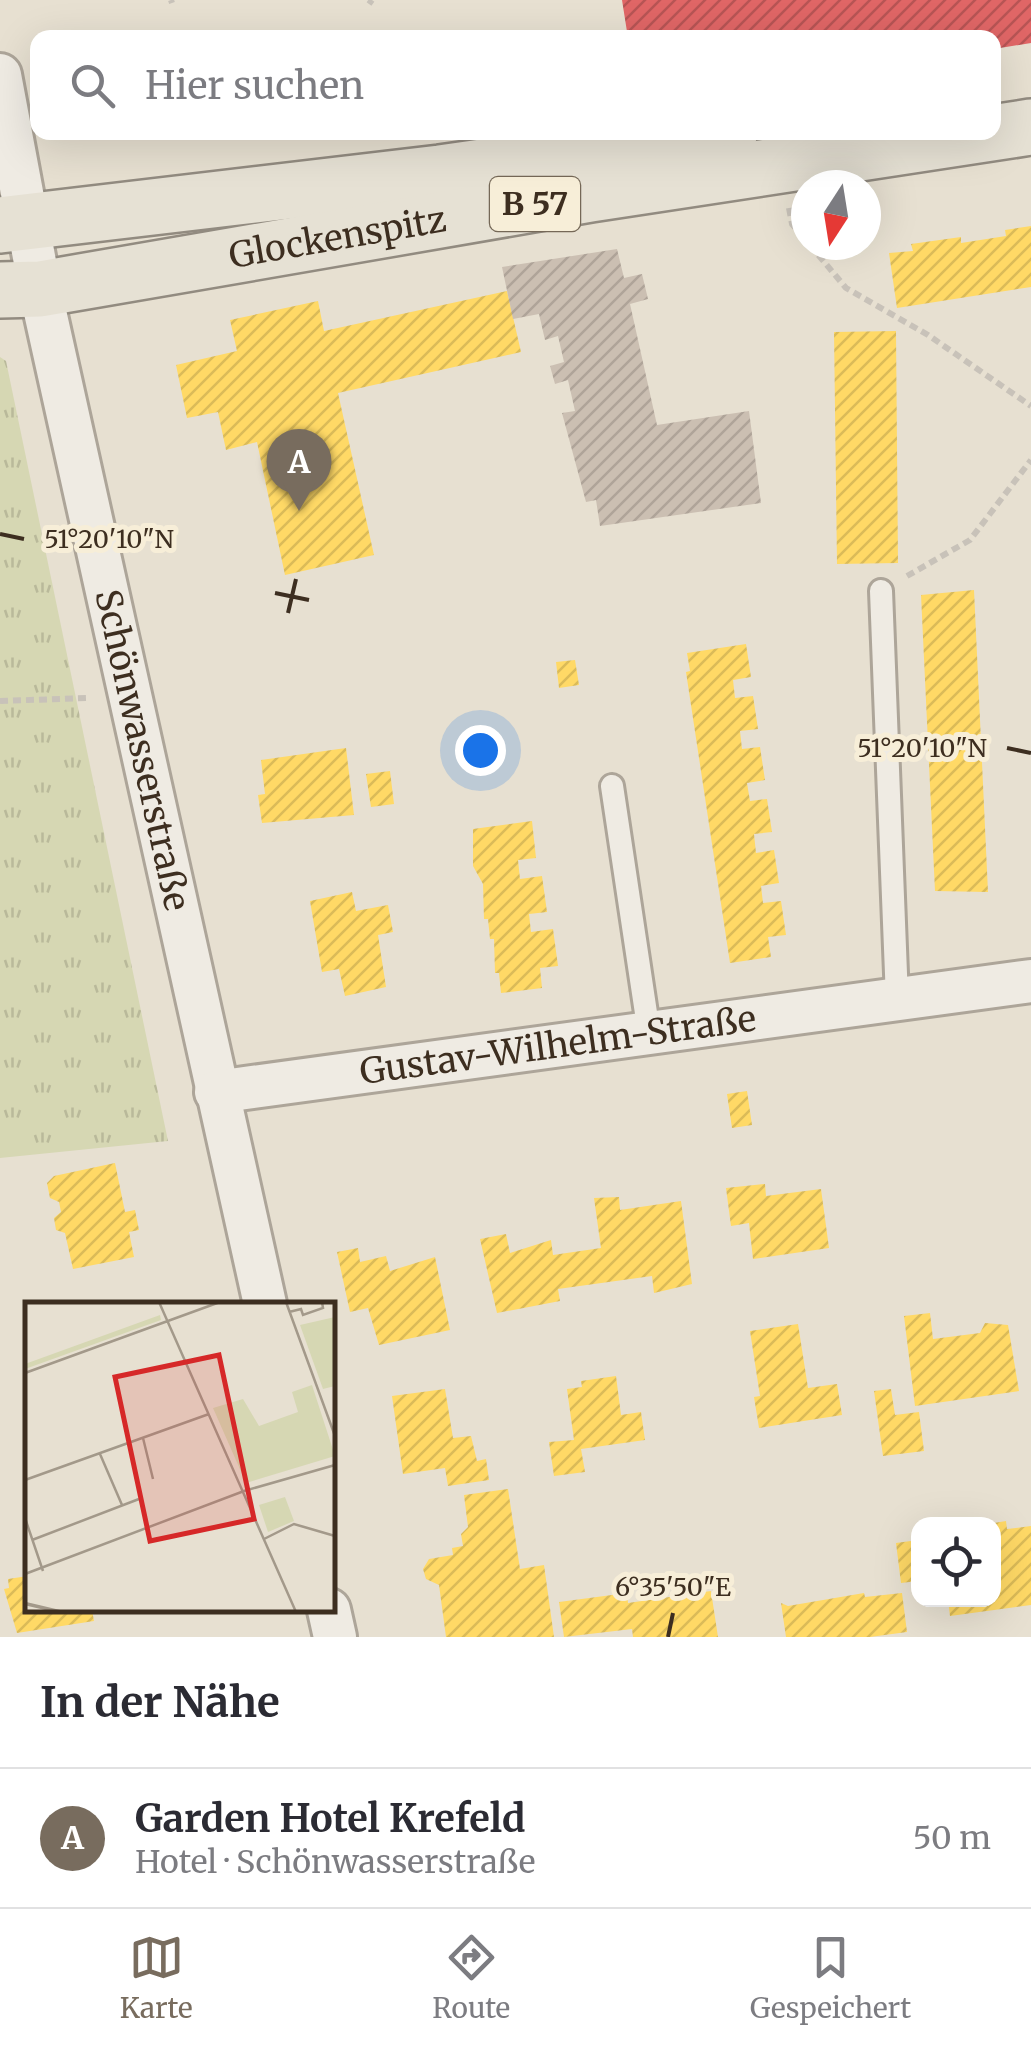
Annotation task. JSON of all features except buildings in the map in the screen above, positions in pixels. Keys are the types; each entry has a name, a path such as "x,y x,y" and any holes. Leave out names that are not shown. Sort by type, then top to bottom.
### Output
{"main road":[{"path":"1001,93 1031,89"},
{"name":"Glockenspitz","path":"1001,132 1031,127"},
{"name":"Glockenspitz","path":"15,224 668,140"},
{"name":"Glockenspitz","path":"20,289 945,140"}],"street":[{"name":"Schönwasserstraße","path":"0,75 20,289 129,688 265,1302"},
{"name":"Gustav-Wilhelm-Straße","path":"216,1092 1031,981"},
{"path":"329,1612 334,1637"}],"lane":[{"path":"882,591 897,999"},
{"path":"612,786 649,1033"}],"path":[{"path":"823,260 846,288 928,335 1031,406"},
{"path":"882,591 970,540 1031,460"},
{"path":"0,701 77,700 129,688"}],"green space":[{"path":"0,357 6,361 168,1141 0,1158"}],"place":[{"name":"Garden Hotel Krefeld","path":"299,511"}]}
